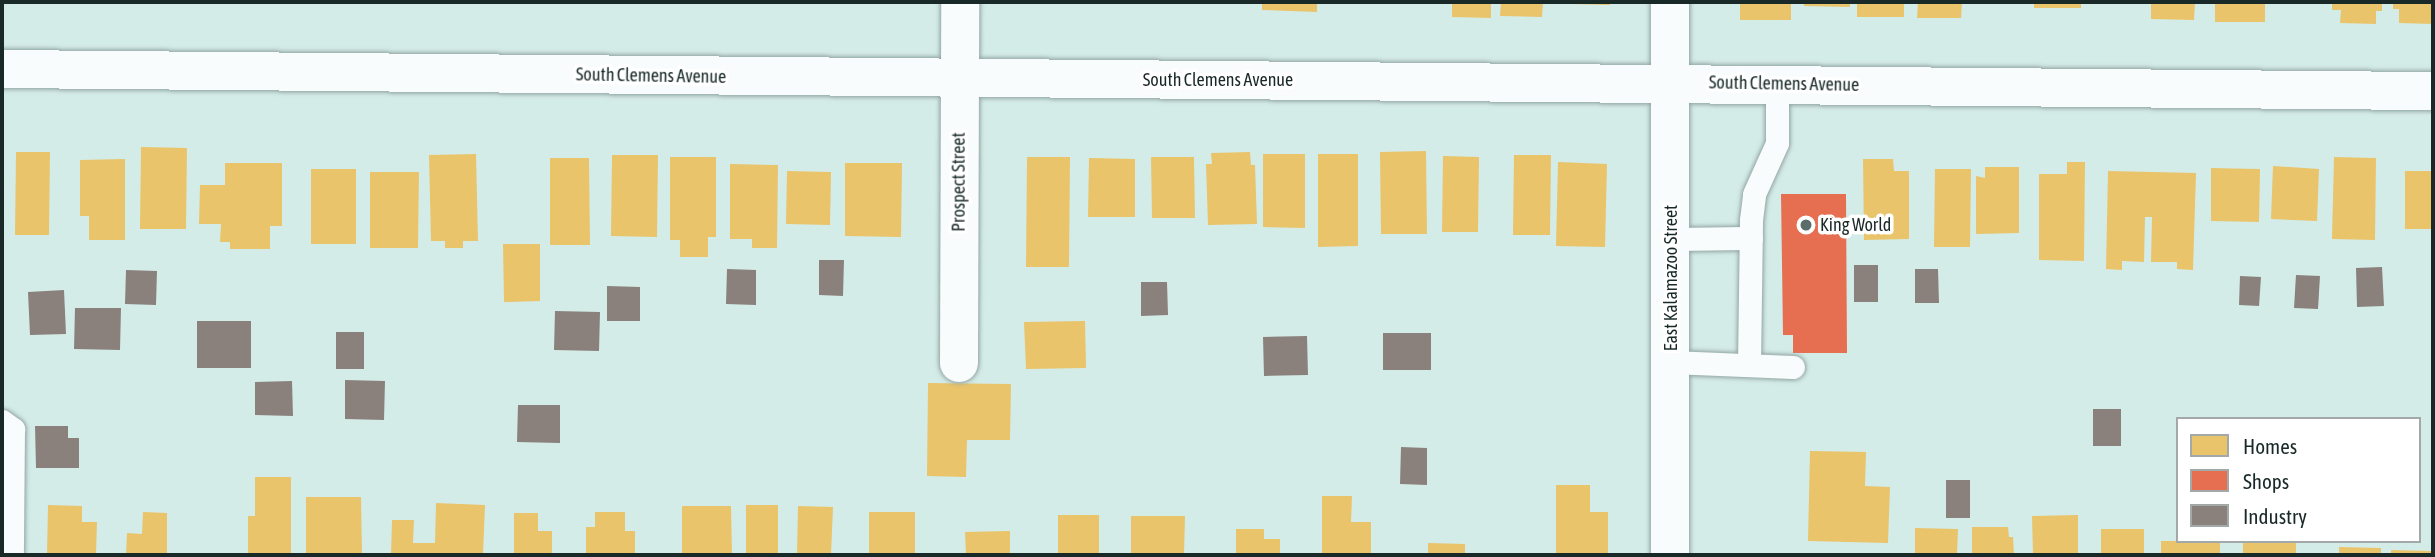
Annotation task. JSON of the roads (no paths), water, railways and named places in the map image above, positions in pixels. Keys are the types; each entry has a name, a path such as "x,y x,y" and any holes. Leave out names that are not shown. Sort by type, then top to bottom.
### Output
{"street":[{"name":"Prospect Street","path":"959,363 960,2"},
{"name":"East Kalamazoo Street","path":"1670,2 1670,555"},
{"name":"South Clemens Avenue","path":"2,69 2433,90"}],"lane":[{"path":"1749,365 1751,238 1755,194 1777,143 1777,85"},
{"path":"1670,239 1751,238"},
{"path":"1670,362 1793,367"},
{"path":"2,421 12,429 12,555"}],"place":[{"name":"King World","path":"1806,225"}]}
